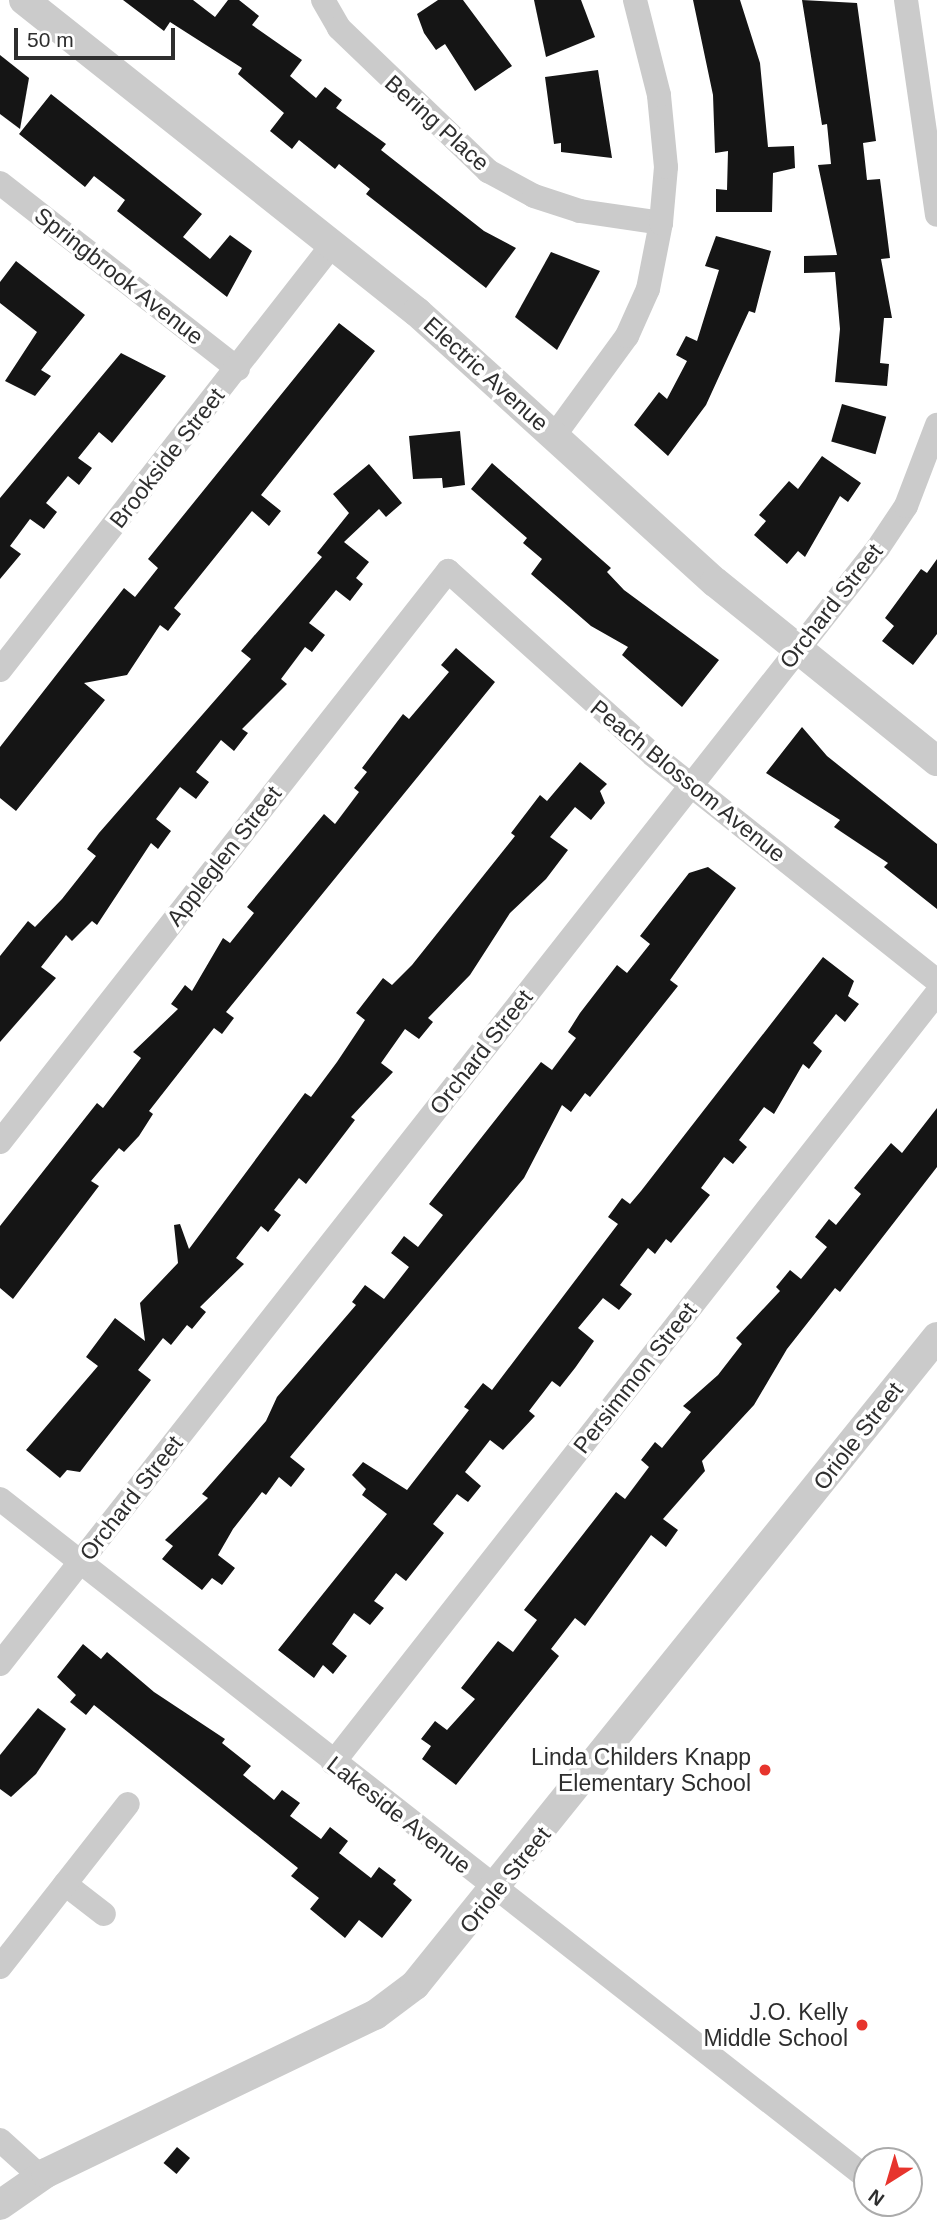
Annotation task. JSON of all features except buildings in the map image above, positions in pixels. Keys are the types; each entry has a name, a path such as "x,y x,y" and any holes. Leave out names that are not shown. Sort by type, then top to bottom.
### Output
{"street":[{"name":"Bering Place","path":"323,0 339,29 488,171 534,196 580,211 661,223"},
{"path":"554,436 627,336 648,289 661,223 666,167 659,95 635,0"},
{"path":"906,0 937,215"},
{"name":"Electric Avenue","path":"38,4 332,245 797,650 937,761"},
{"name":"Springbrook Avenue","path":"0,183 238,369"},
{"name":"Brookside Street","path":"0,670 238,369 332,245"},
{"name":"Orchard Street","path":"0,1664 797,650 905,506 937,425"},
{"name":"Peach Blossom Avenue","path":"447,571 691,785 937,981"},
{"name":"Appleglen Street","path":"0,1142 447,571"},
{"name":"Persimmon Street","path":"333,1763 937,993"},
{"name":"Oriole Street","path":"0,2205 41,2177 375,2015 430,1970 496,1892 937,1337"},
{"name":"Lakeside Avenue","path":"0,1499 496,1892 853,2167"},
{"path":"0,1967 128,1804"},
{"path":"65,1884 104,1914"},
{"path":"0,2140 41,2177"}],"place":[{"name":"Linda Childers Knapp Elementary School","path":"765,1770"},
{"name":"J.O. Kelly Middle School","path":"862,2025"}]}
